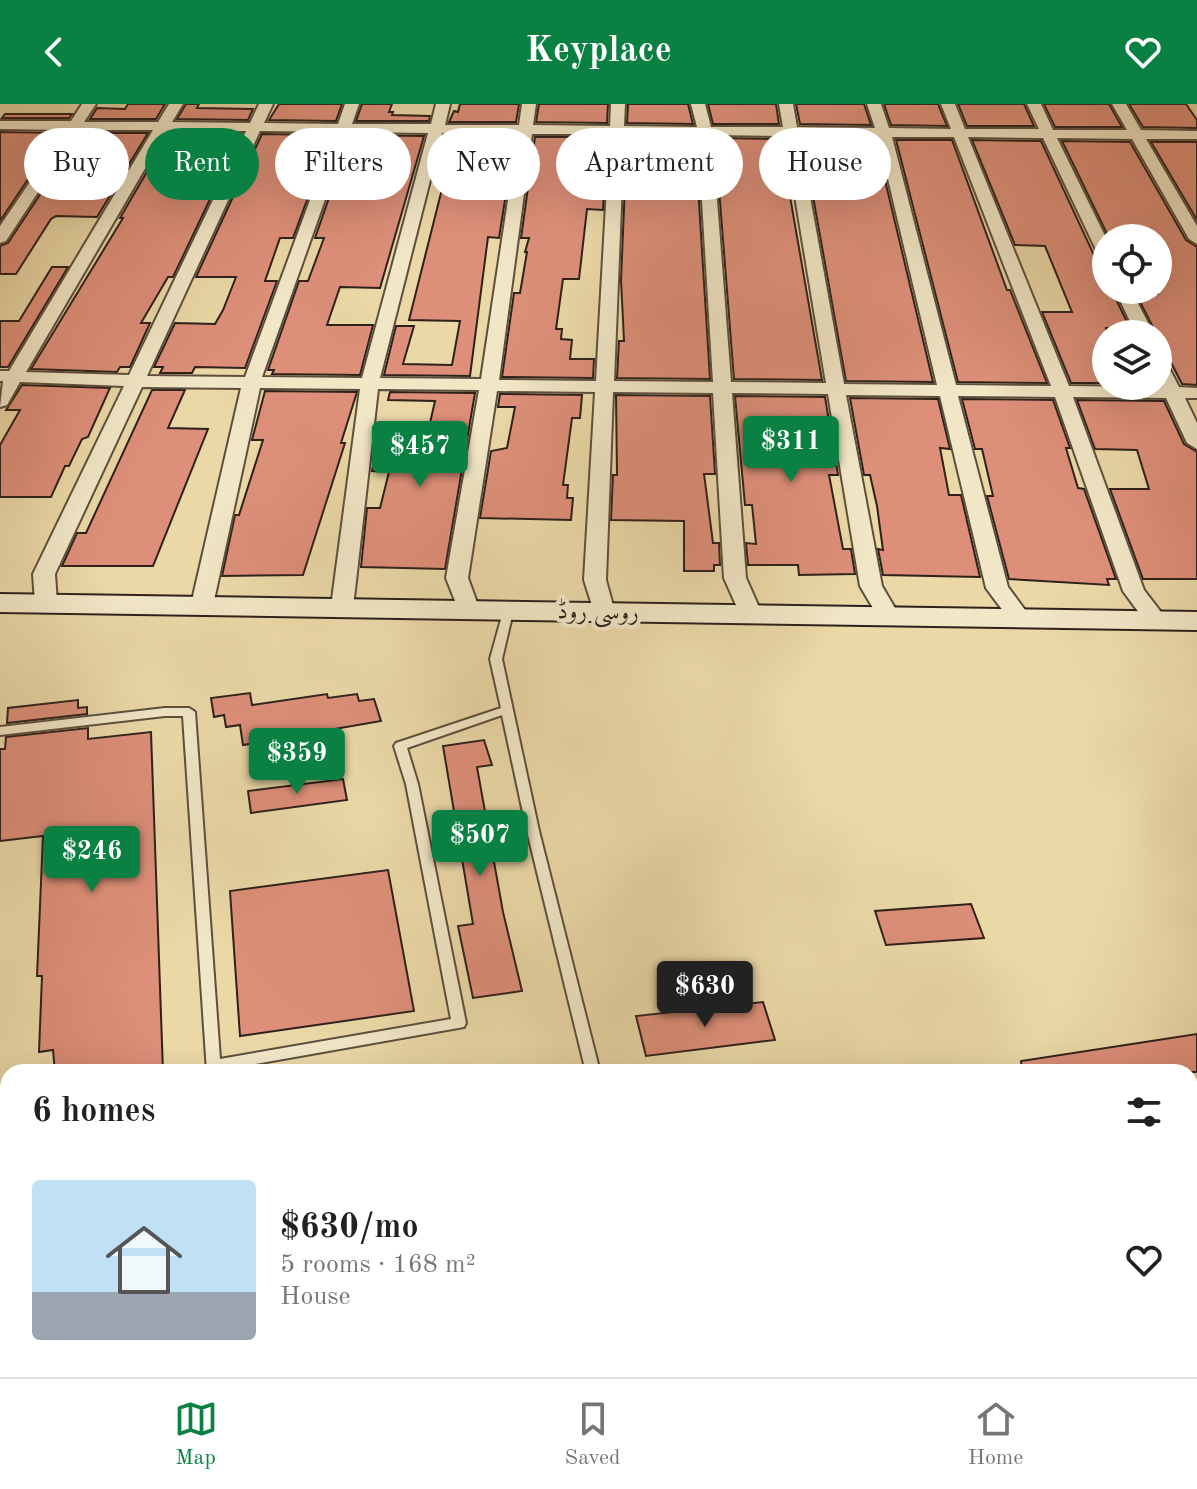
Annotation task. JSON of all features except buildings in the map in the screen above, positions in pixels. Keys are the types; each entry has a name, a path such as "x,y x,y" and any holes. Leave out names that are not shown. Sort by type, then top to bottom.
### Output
{"main road":[{"name":"روسی روڈ","path":"0,603 1197,621"}],"street":[{"path":"0,238 89,104"},
{"path":"0,401 6,376 176,104"},
{"path":"46,603 44,574 266,104"},
{"path":"0,125 344,128 352,104"},
{"path":"437,128 443,104"},
{"path":"527,128 529,104"},
{"path":"618,104 618,128"},
{"path":"698,104 704,128"},
{"path":"786,104 789,128"},
{"path":"874,104 882,128"},
{"path":"948,104 1062,391 1134,591 1156,620"},
{"path":"1034,104 1092,225"},
{"path":"1119,104 1197,239"},
{"path":"891,133 1197,135"},
{"path":"891,162 997,588 1020,618"},
{"path":"342,607 370,383 427,166"},
{"path":"202,605 252,381 318,200"},
{"path":"469,611 457,578 517,200"},
{"path":"604,613 595,580 614,200"},
{"path":"709,200 735,578 751,614"},
{"path":"802,200 871,586 888,615"},
{"path":"6,376 134,381 1197,393"},
{"path":"1173,393 1197,443"}],"lane":[{"path":"508,612 496,659 533,831 591,1064"},
{"path":"241,1064 459,1023 412,784 400,746 507,710"},
{"path":"0,731 165,712 189,712 214,1064"}]}
